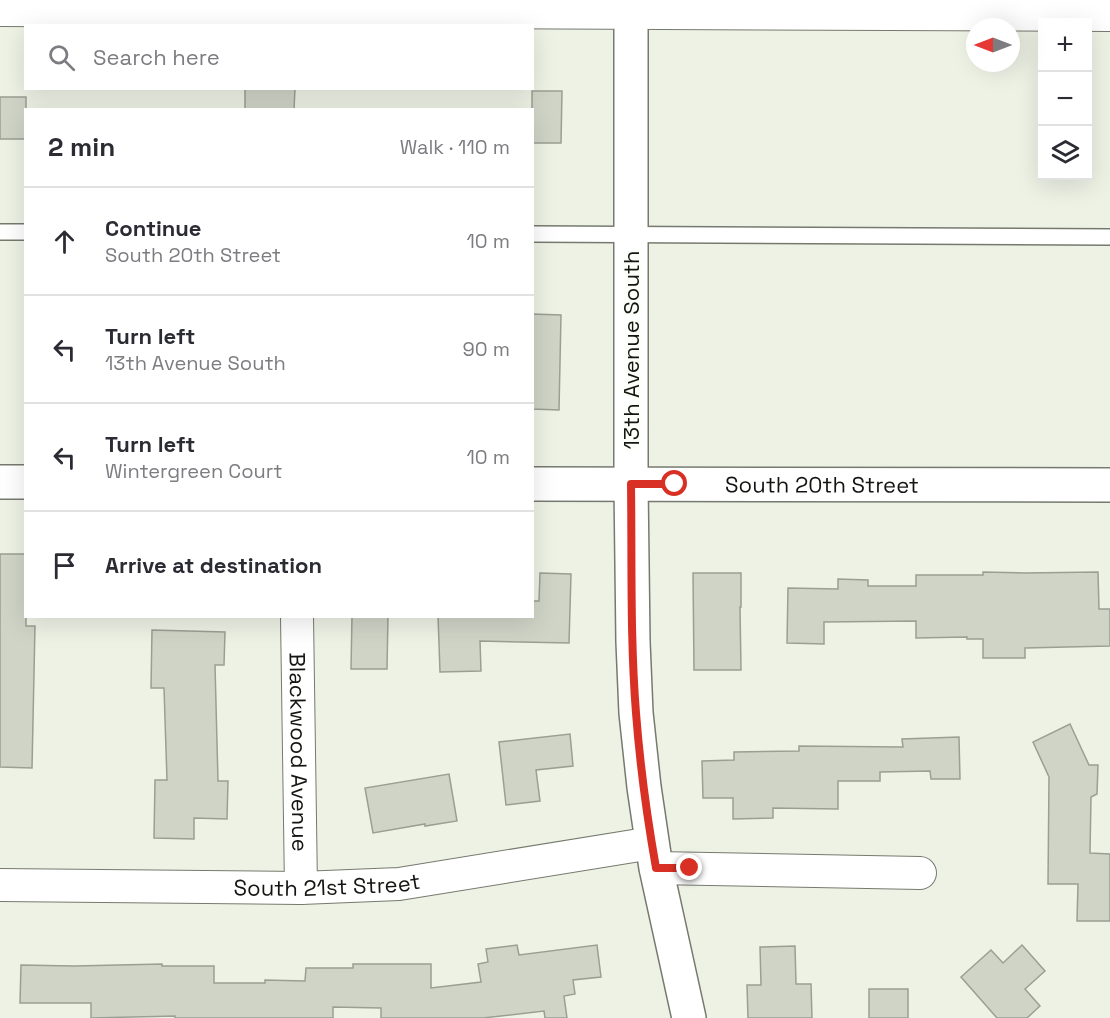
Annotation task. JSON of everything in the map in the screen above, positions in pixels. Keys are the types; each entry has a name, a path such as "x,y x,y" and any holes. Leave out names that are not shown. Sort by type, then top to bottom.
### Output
{"street":[{"path":"0,10 631,7 1110,15"},
{"name":"13th Avenue South","path":"631,7 631,484 636,713 654,855 689,1018"},
{"path":"0,482 24,482"},
{"name":"South 20th Street","path":"534,484 1110,485"},
{"name":"Blackwood Avenue","path":"297,618 301,888"},
{"name":"South 21st Street","path":"0,885 301,888 399,884 654,855 920,873"}],"lane":[{"path":"0,232 24,232"},
{"path":"534,234 1110,237"}],"building":[{"path":"245,90 295,90 294,108 245,108"},
{"path":"532,91 562,91 561,143 534,143 534,108 532,108"},
{"path":"0,97 26,97 24,139 0,139"},
{"path":"534,314 561,315 559,410 534,409"},
{"path":"0,554 24,554 24,618 26,618 26,626 35,626 32,768 0,767"},
{"path":"983,572 1098,572 1099,609 1110,609 1110,646 1025,648 1025,658 983,658 983,639 916,638 916,621 824,622 824,644 787,643 788,588 838,589 838,579 868,580 868,586 916,586 916,575 983,575"},
{"path":"540,573 571,574 569,643 480,641 481,671 440,672 438,618 534,618 534,601 539,601"},
{"path":"693,573 741,573 741,670 694,670"},
{"path":"352,618 388,618 387,669 351,669"},
{"path":"152,630 225,632 224,665 215,665 218,781 228,781 227,819 194,818 194,839 154,838 155,780 167,780 164,688 151,688"},
{"path":"1070,724 1089,765 1098,765 1097,794 1091,797 1090,853 1110,854 1110,921 1077,921 1078,884 1048,884 1049,777 1033,742"},
{"path":"570,734 573,766 536,770 540,801 506,805 499,742"},
{"path":"959,737 960,779 931,779 930,771 880,772 880,781 838,781 838,809 773,808 773,818 733,819 733,798 703,798 702,761 734,760 734,752 799,751 799,746 903,747 902,739"},
{"path":"449,774 457,821 373,833 365,788"},
{"path":"517,945 519,955 597,945 601,977 573,980 575,994 564,996 567,1018 545,1018 544,1011 483,1018 381,1018 381,1008 333,1007 333,1018 175,1018 175,1016 91,1018 91,1003 20,1003 21,965 214,966 214,983 265,983 265,980 305,981 306,968 353,968 353,964 431,964 431,988 481,982 478,964 488,962 486,949"},
{"path":"1022,945 1045,971 1025,989 1040,1006 1027,1018 997,1018 961,977 991,950 1003,963"},
{"path":"795,946 796,984 811,984 812,1018 748,1018 747,985 761,985 760,947"},
{"path":"869,989 908,989 908,1018 869,1018"}],"route":[{"path":"675,484 631,484 633,642 636,713 656,868 690,868"}]}
